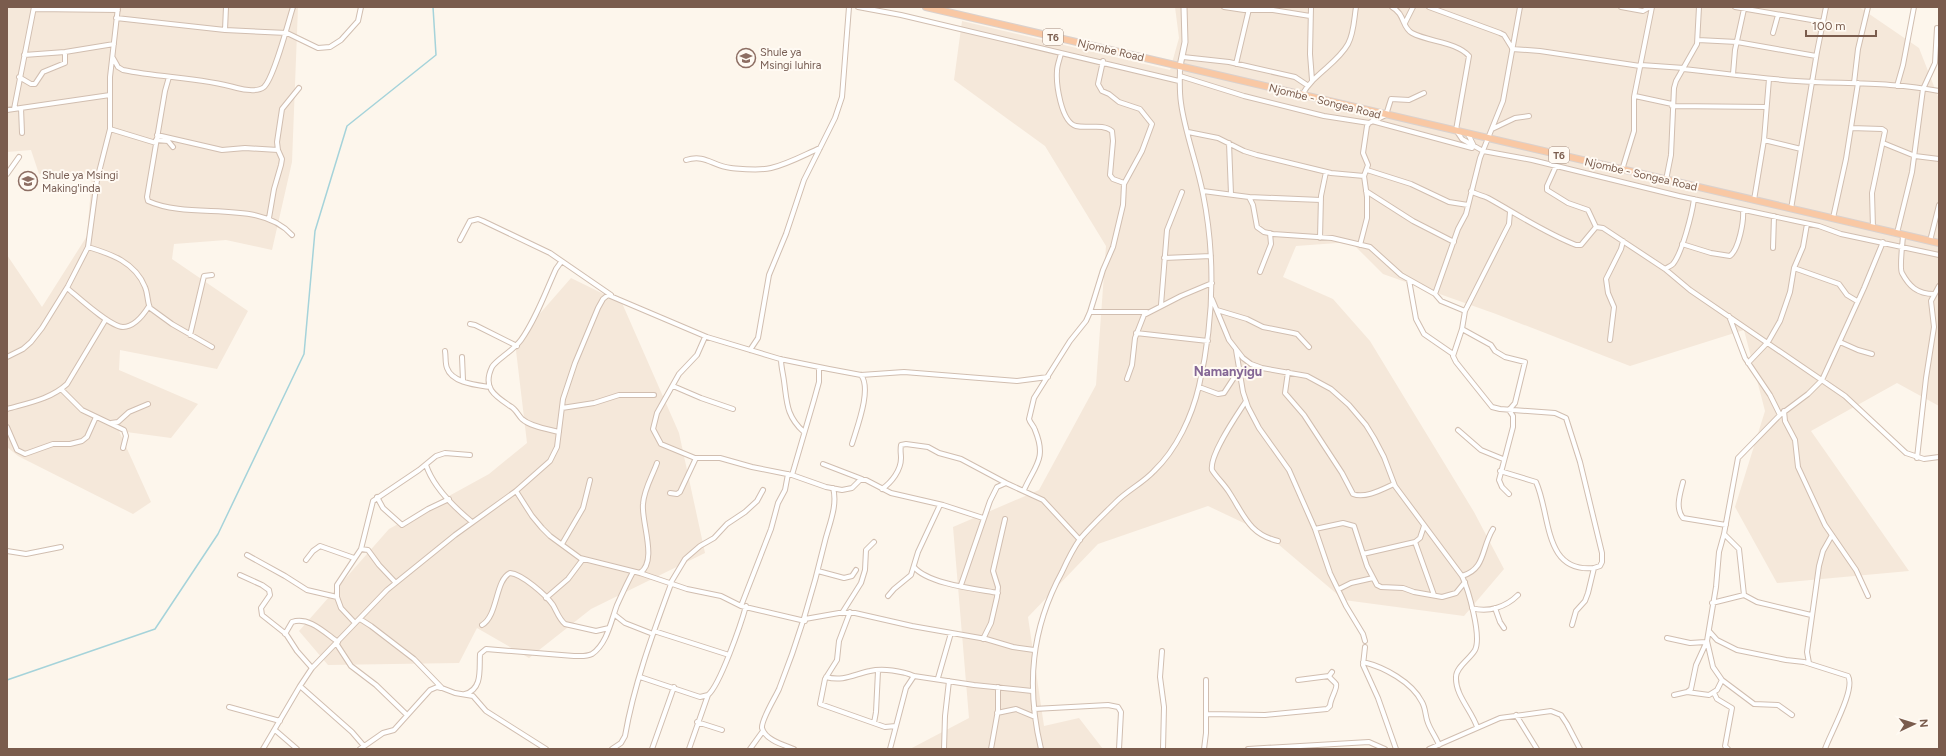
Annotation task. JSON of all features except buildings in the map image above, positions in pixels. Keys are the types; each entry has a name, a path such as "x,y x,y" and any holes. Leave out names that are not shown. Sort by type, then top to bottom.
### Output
{"highway":[{"name":"Njombe Road","path":"926,7 1180,66"},
{"name":"Njombe - Songea Road","path":"1180,66 1939,243"}],"street":[{"path":"225,30 226,7"},
{"path":"113,57 120,69 169,77 216,82 243,89 261,89 266,85 275,67 293,7"},
{"path":"116,18 225,30 284,33 292,35 318,48 330,47 341,40 356,24 361,7"},
{"path":"750,350 758,338 769,275 786,234 804,180 835,118 842,97 849,7"},
{"path":"858,7 901,14 1061,53 1103,61 1179,81"},
{"path":"1041,749 1032,691 1034,650 1049,599 1080,540 1118,500 1154,472 1165,458 1188,420 1198,387 1208,342 1211,324 1212,283 1208,220 1203,191 1181,104 1179,81 1180,66 1185,42 1184,7"},
{"path":"1224,7 1273,10 1310,16"},
{"path":"1311,7 1310,54 1312,80"},
{"path":"1302,95 1312,80 1338,57 1346,46 1352,35 1356,7"},
{"path":"1392,7 1400,12 1405,24 1411,32 1436,42 1460,48 1469,56 1456,130 1462,139 1476,148"},
{"path":"1405,24 1413,7"},
{"path":"1430,7 1502,34 1512,48 1641,65 1768,79 1856,83 1939,91"},
{"path":"1435,294 1468,205 1473,180 1483,151 1505,95 1520,7"},
{"path":"1621,7 1641,11 1650,18"},
{"path":"1622,170 1635,125 1634,96 1651,7 1641,11"},
{"path":"1666,180 1671,155 1672,105 1676,81 1694,51 1698,40 1699,7"},
{"path":"1735,7 1823,22"},
{"path":"1791,209 1813,82 1816,56 1826,7"},
{"path":"1833,218 1851,128 1858,49 1868,7"},
{"path":"1897,86 1903,65 1914,7"},
{"path":"7,357 23,349 31,342 67,288 88,247 97,180 110,129 110,77 118,8 34,8 19,77 14,109"},
{"path":"1236,64 1250,9"},
{"path":"1733,74 1737,42 1744,9"},
{"path":"1773,33 1778,15"},
{"path":"1934,294 1922,293 1910,286 1901,271 1903,246 1900,234 1915,156 1923,89 1935,63 1937,28"},
{"path":"1698,40 1737,42 1816,56"},
{"path":"24,55 66,52 114,44"},
{"path":"19,77 31,84 34,84 44,72 65,63 66,52"},
{"path":"1061,53 1057,69 1057,86 1063,112 1069,121 1076,126 1101,127 1112,131 1113,141 1110,174 1113,179 1124,183"},
{"path":"1183,57 1236,64 1294,78 1308,85"},
{"path":"1024,490 1039,462 1041,455 1034,428 1029,420 1032,403 1070,341 1086,320 1090,312 1102,270 1114,247 1123,205 1124,183 1142,151 1152,123 1140,110 1119,102 1109,94 1102,91 1098,84 1103,61"},
{"path":"1180,76 1244,96 1324,116 1370,122 1483,151 1527,158 1694,199 1825,227 1841,234 1903,246 1939,255"},
{"path":"169,77 165,90 157,135 147,197 148,201 195,210 237,213 269,218 281,224 292,235"},
{"path":"1754,200 1764,140 1768,79"},
{"path":"269,218 274,189 281,165 281,156 278,150 282,109 299,88"},
{"path":"1360,245 1367,218 1364,176 1368,165 1363,153 1364,139 1370,122 1386,115 1390,99 1409,100 1424,93"},
{"path":"7,110 110,95"},
{"path":"1634,96 1672,105 1766,107"},
{"path":"20,108 22,132"},
{"path":"1492,130 1515,118 1529,116"},
{"path":"1851,128 1884,130 1883,143 1872,193 1873,228"},
{"path":"110,129 156,142 168,141 173,147"},
{"path":"1188,132 1218,138 1250,153 1326,172 1364,176"},
{"path":"1468,134 1476,148"},
{"path":"157,135 222,150 245,148 278,150"},
{"path":"1764,140 1801,149"},
{"path":"1229,143 1231,194"},
{"path":"1883,143 1915,156 1939,159"},
{"path":"686,160 695,157 705,158 718,165 730,168 769,168 821,148"},
{"path":"7,174 19,156"},
{"path":"1556,166 1547,186 1547,190 1568,203 1588,210 1596,227"},
{"path":"1367,170 1411,184 1449,202 1468,205"},
{"path":"1320,238 1322,216 1321,200 1326,172"},
{"path":"1203,191 1231,194 1249,198 1321,200"},
{"path":"1366,191 1413,221 1454,242"},
{"path":"1471,191 1488,198 1510,212 1576,245 1581,245 1596,227"},
{"path":"1161,305 1167,230 1182,192"},
{"path":"1249,198 1253,205 1257,227 1270,233 1344,240 1370,247 1391,268 1435,294 1441,301 1465,311"},
{"path":"1665,269 1672,264 1682,244 1694,199"},
{"path":"1930,240 1939,205"},
{"path":"1682,244 1711,253 1730,256 1734,250 1742,227 1743,210"},
{"path":"1453,354 1462,329 1465,311 1509,224 1510,212"},
{"path":"1773,248 1774,216"},
{"path":"460,240 468,223 478,219 536,246 561,262 572,266 612,295 674,324 705,337 781,359 819,368 861,374 904,372 1025,382 1048,377"},
{"path":"1748,363 1768,342 1783,312 1790,292 1794,268 1803,247 1807,224"},
{"path":"1596,227 1603,228 1665,269 1690,290 1768,342 1855,404 1896,446 1906,453 1917,458 1939,457"},
{"path":"1260,272 1271,244 1270,233"},
{"path":"1610,340 1614,307 1608,293 1606,278 1621,249 1623,241"},
{"path":"1687,692 1691,689 1696,665 1707,641 1719,552 1726,525 1738,458 1784,411 1808,394 1822,380 1883,242"},
{"path":"88,247 115,256 137,273 145,286 149,306 154,312 212,348"},
{"path":"1164,258 1211,256"},
{"path":"559,432 523,420 514,408 498,398 490,387 488,380 495,364 517,346 527,330 556,269 561,262"},
{"path":"1794,268 1839,284 1847,295 1857,302"},
{"path":"190,335 204,276 212,275"},
{"path":"1409,280 1416,319 1424,334 1453,354 1456,362 1477,386 1489,404 1496,408 1509,410 1556,413 1566,418 1580,462 1602,553 1602,562 1600,566 1579,569 1558,555 1550,536 1545,506 1536,482 1500,471"},
{"path":"1127,379 1132,365 1136,333 1141,320 1147,312 1212,283"},
{"path":"1917,458 1926,378 1934,327 1931,304 1934,294 1939,286"},
{"path":"67,288 106,319 121,327 125,327 139,319 149,306"},
{"path":"263,749 312,668 355,623 360,620 395,582 472,522 516,491 550,461 557,447 562,408 575,363 598,308 603,299 608,295 612,295"},
{"path":"1211,297 1223,329 1236,349 1251,364 1272,371 1288,372 1307,376 1320,382 1350,405 1374,438 1384,457 1394,484 1462,576 1472,608 1476,645 1474,652 1456,673 1456,677 1458,688 1477,727"},
{"path":"1217,310 1248,319 1263,327 1297,334 1309,347"},
{"path":"1090,312 1147,312"},
{"path":"1729,316 1748,363 1770,395 1780,415"},
{"path":"7,409 46,398 61,390 67,384 106,319"},
{"path":"470,324 475,324 517,346"},
{"path":"1462,329 1491,345 1496,351 1505,357 1525,362 1515,403 1509,410"},
{"path":"1136,333 1208,342"},
{"path":"705,337 697,355 679,374 657,413 653,429 661,444 696,458 720,458 790,475 809,482 833,488 849,490 862,480"},
{"path":"1840,342 1872,354"},
{"path":"1236,349 1246,401 1259,428 1289,470 1315,529 1330,573 1349,611 1363,634 1365,641"},
{"path":"445,352 446,365 449,371 473,385 490,387"},
{"path":"462,357 463,380"},
{"path":"781,359 788,408 794,423 804,432"},
{"path":"689,749 697,722 708,695 738,634 744,606 771,529 778,503 785,490 804,432 819,382 819,368"},
{"path":"1198,387 1218,394 1224,394 1239,370"},
{"path":"1288,372 1285,392 1304,416 1342,473 1353,494 1370,494 1394,484"},
{"path":"852,444 865,393 865,380 861,374"},
{"path":"673,386 705,400 733,409"},
{"path":"61,390 75,404 96,417 121,428 126,433 123,448"},
{"path":"562,408 594,403 619,395 654,395"},
{"path":"1246,401 1214,454 1211,465 1212,470 1230,494 1241,514 1254,529 1262,536 1278,541"},
{"path":"111,423 118,422 129,412 148,404"},
{"path":"1509,410 1514,421 1500,471 1500,483 1509,494"},
{"path":"1784,411 1785,421 1795,440 1798,467 1825,525 1856,570 1868,596"},
{"path":"7,427 17,450 25,454 53,444 70,444 82,441 87,436 96,417"},
{"path":"1458,430 1481,450 1503,459"},
{"path":"882,489 890,482 898,470 901,458 900,447 906,444 928,447 939,453 961,459 1006,483 1043,500 1080,540"},
{"path":"355,623 341,608 337,597 337,585 361,549 373,501 426,465 439,454 470,455"},
{"path":"670,494 680,492 696,458"},
{"path":"640,573 646,567 648,557 643,506 644,495 648,481 657,463"},
{"path":"823,464 891,493 940,505 983,518"},
{"path":"426,465 433,478 449,500 472,522"},
{"path":"562,544 583,508 590,480"},
{"path":"1683,482 1679,502 1681,515 1683,518 1726,525"},
{"path":"961,586 983,518 997,486 1006,483"},
{"path":"794,749 770,738 763,731 762,722 776,696 805,620 833,510 835,494 833,488"},
{"path":"612,749 621,744 625,736 653,633 671,584 685,559 700,546 714,538 727,524 745,512 757,501 763,490"},
{"path":"516,491 532,516 550,536 583,559 640,573 671,584 721,596 744,606 805,620 850,612 866,614 912,626 983,639 1022,649 1034,650"},
{"path":"377,497 384,508 402,525 428,509 449,500"},
{"path":"888,596 894,588 908,578 914,567 918,552 940,505"},
{"path":"983,639 990,623 998,593 998,587 993,571 1005,519"},
{"path":"1315,529 1343,523 1354,526 1373,578 1377,585 1381,587 1403,588 1414,592 1442,597 1453,595 1465,582"},
{"path":"1363,554 1415,542 1420,538 1424,526"},
{"path":"1462,576 1475,570 1482,557 1487,540 1493,528"},
{"path":"1724,534 1739,549 1744,595"},
{"path":"1809,663 1807,652 1811,615 1821,557 1832,535"},
{"path":"842,613 861,583 866,550 874,542"},
{"path":"1415,542 1434,595"},
{"path":"306,560 313,551 320,546 354,558"},
{"path":"7,551 26,554 60,547"},
{"path":"361,549 368,550 378,565 395,582"},
{"path":"247,556 285,576 307,590 337,597"},
{"path":"546,598 568,579 583,559"},
{"path":"914,567 924,576 961,586 998,593"},
{"path":"1572,625 1576,611 1585,601 1594,568"},
{"path":"818,571 844,578 852,576 856,570"},
{"path":"465,694 475,689 478,683 480,654 484,649 494,648 521,653 586,656 595,650 609,628 633,572"},
{"path":"482,625 488,620 507,574 510,573 530,583 546,598 565,624 596,631 609,628"},
{"path":"240,575 262,584 269,590 270,595 261,608 262,615 267,621 285,634 312,668"},
{"path":"1339,589 1351,583 1373,578"},
{"path":"1472,608 1481,610 1495,608 1510,602 1518,595"},
{"path":"1712,603 1744,595 1757,602 1811,615"},
{"path":"1495,608 1504,628"},
{"path":"850,612 839,641 837,660 826,677 820,700 821,706 885,726 896,726"},
{"path":"615,615 625,623 653,633 729,655"},
{"path":"360,620 371,626 414,659 442,688"},
{"path":"285,634 292,622 310,622 337,642 351,666 376,685 407,716"},
{"path":"1709,631 1717,640 1737,650 1809,663 1842,674 1850,680 1845,700 1825,749"},
{"path":"938,678 951,633"},
{"path":"1667,638 1685,642 1707,641"},
{"path":"1707,641 1713,667 1722,680 1754,704 1778,705 1792,715"},
{"path":"1365,647 1363,662 1378,698 1396,749"},
{"path":"1162,651 1160,677 1164,707 1163,749"},
{"path":"1363,662 1376,665 1403,680 1412,689 1423,704 1427,722 1443,749"},
{"path":"826,677 850,678 868,671 902,672 914,676 938,678 949,682 1032,691"},
{"path":"874,723 878,671"},
{"path":"1298,680 1329,676 1332,672"},
{"path":"890,749 906,688 914,676"},
{"path":"1207,714 1265,715 1327,709 1330,706 1330,699 1336,687 1336,684 1329,676"},
{"path":"640,677 674,687 700,697 708,695"},
{"path":"1204,749 1207,714 1206,680"},
{"path":"1674,695 1687,692 1706,696 1714,693 1722,680"},
{"path":"944,749 945,716 949,682"},
{"path":"300,686 352,732 364,746"},
{"path":"360,749 383,733 394,730 430,690 437,687 455,694 473,696 486,711 546,749"},
{"path":"652,749 674,687"},
{"path":"991,749 997,713 998,687"},
{"path":"1714,693 1717,699 1732,708 1725,746 1728,749"},
{"path":"1034,709 1108,705 1118,707 1121,712 1119,749"},
{"path":"229,707 280,721"},
{"path":"997,713 1016,709 1035,717"},
{"path":"1428,749 1500,718 1541,711 1557,712 1567,724 1580,749"},
{"path":"1516,715 1537,749"},
{"path":"697,722 722,730"},
{"path":"275,730 297,749"},
{"path":"750,749 763,731"},
{"path":"1248,749 1369,742 1385,749"}],"shaded area":[{"path":"7,7 298,7 292,162 272,250 226,240 174,244 172,259 248,311 217,369 120,350 119,370 198,404 171,438 119,431 151,502 133,514 18,456 7,447 7,255 42,307 87,236 92,176 39,174 31,150 7,152"},
{"path":"1175,7 1859,7 1919,48 1939,99 1939,406 1897,383 1811,431 1909,571 1777,583 1735,507 1765,411 1744,330 1630,366 1496,314 1383,274 1351,242 1296,246 1283,277 1333,299 1370,341 1474,512 1504,569 1464,616 1344,600 1265,533 1208,506 1098,544 1028,617 1044,726 1079,718 1103,749 910,749 969,718 953,527 1039,490 1096,385 1106,246 1045,146 954,80 962,21 1170,70 1179,38"},
{"path":"571,278 622,303 679,433 705,553 591,609 529,658 477,628 459,663 328,665 299,631 389,529 489,474 527,443 515,342"}],"waterway":[{"path":"7,680 155,629 218,534 304,354 315,231 347,126 436,55 433,7"}],"place":[{"name":"Shule ya Msingi luhira","path":"746,58"},
{"name":"Shule ya Msingi Making'inda","path":"28,181"}],"district":[{"name":"Namanyigu","path":"1228,371"}]}
